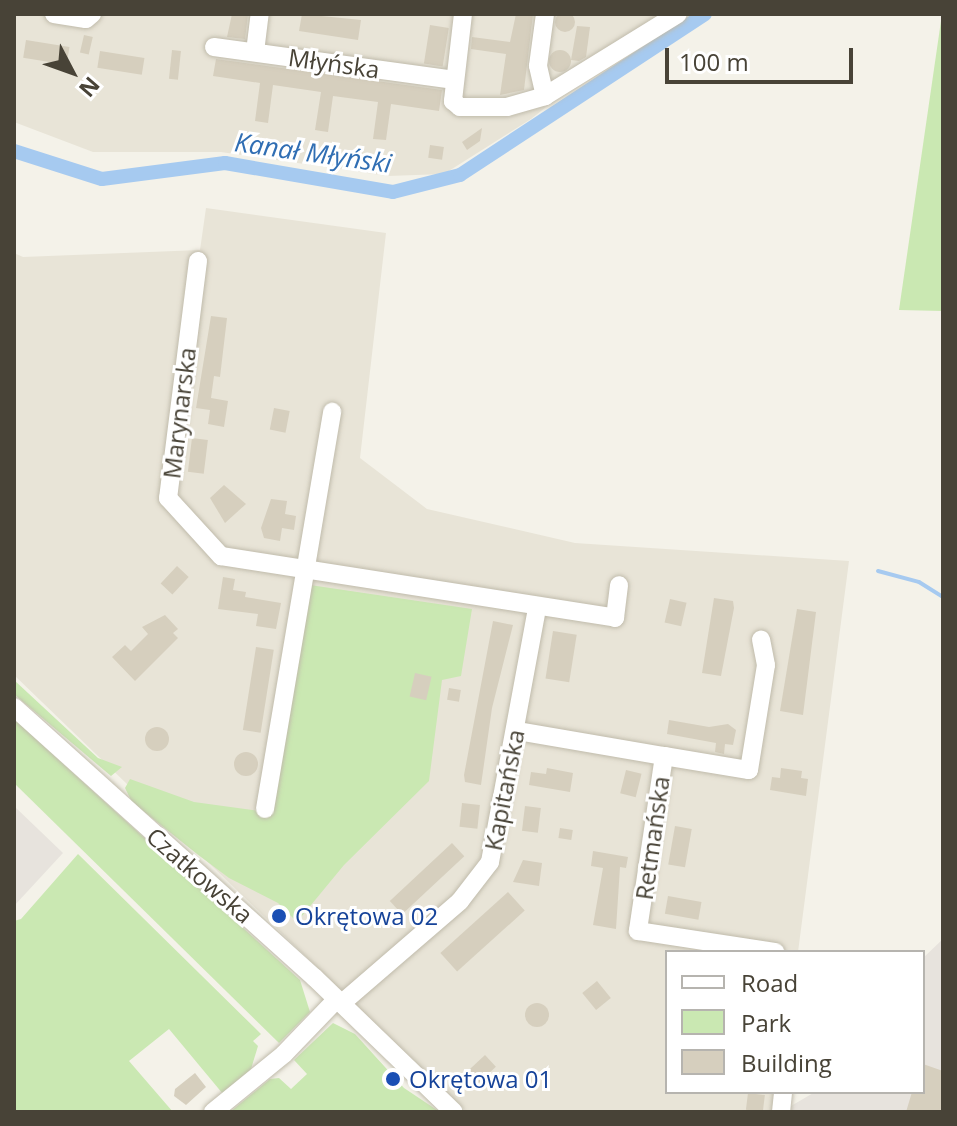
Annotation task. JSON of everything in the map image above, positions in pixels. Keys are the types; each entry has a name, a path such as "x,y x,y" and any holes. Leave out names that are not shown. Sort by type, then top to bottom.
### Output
{"street":[{"path":"54,14 86,19 92,14"},
{"path":"255,52 260,14"},
{"path":"463,14 453,101 460,107 507,107 545,96 678,14"},
{"path":"545,14 538,66 545,96"},
{"name":"Młyńska","path":"214,47 455,80"},
{"name":"Marynarska","path":"198,261 168,498 221,556 305,572"},
{"path":"265,809 332,412"},
{"path":"305,572 537,609 615,618 619,585"},
{"name":"Kapitańska","path":"213,1112 460,901 483,874 498,840 537,609"},
{"path":"664,756 749,770 766,665 761,639"},
{"name":"Czatkowska","path":"14,707 340,1001 454,1112"},
{"name":"Retmańska","path":"517,731 664,756 638,931 762,950"}],"shaded area":[{"path":"14,14 663,14 531,119 444,174 388,176 221,152 93,152 14,122"},
{"path":"206,208 386,233 360,458 427,509 575,543 849,561 798,950 665,950 665,1094 777,1094 774,1112 467,1112 14,675 14,253 23,257 200,250"},
{"path":"14,806 63,853 14,906"},
{"path":"943,939 943,1112 790,1112 791,1106 812,1094 925,1094 925,956"}],"green space":[{"path":"942,14 943,311 899,310"},
{"path":"310,585 472,609 461,676 442,680 429,781 344,865 297,922 278,903 229,878 197,854 132,802 125,788 130,779 194,802 268,812"},
{"path":"14,680 98,758 122,767 111,776 14,694"},
{"path":"14,719 300,980 310,1012 279,1043 14,783"},
{"path":"78,854 261,1034 253,1041 258,1046 251,1069 223,1094 169,1029 129,1061 173,1112 14,1112 14,921 21,919"},
{"path":"333,1023 355,1034 404,1088 440,1112 230,1112 270,1079 279,1078 291,1089 307,1074 294,1060"}],"building":[{"path":"565,12 572,15 575,22 572,29 565,32 558,29 555,22 558,15"},
{"path":"232,14 248,14 245,39 227,37"},
{"path":"302,14 361,20 358,40 299,31"},
{"path":"516,14 533,14 524,90 500,95 506,54 471,49 472,37 510,42"},
{"path":"430,25 449,28 443,66 424,64"},
{"path":"577,26 590,27 586,57 579,61 571,60"},
{"path":"84,35 93,37 89,55 80,53"},
{"path":"26,40 69,47 67,65 23,58"},
{"path":"172,50 181,51 178,80 169,79"},
{"path":"560,50 568,53 571,61 568,69 560,72 552,69 549,61 552,53"},
{"path":"100,51 144,58 142,75 97,68"},
{"path":"216,59 442,90 439,111 391,104 386,140 373,139 378,102 333,96 328,132 321,131 315,130 321,92 273,85 268,123 255,121 260,83 213,76"},
{"path":"482,128 480,141 467,150 462,142"},
{"path":"430,145 444,147 442,160 428,158"},
{"path":"211,316 227,318 220,377 214,376 211,398 228,401 224,427 208,424 210,410 196,408"},
{"path":"274,408 290,411 286,433 270,430"},
{"path":"192,438 208,440 204,474 188,472"},
{"path":"224,485 246,504 225,523 210,498"},
{"path":"271,499 287,501 285,514 296,516 294,530 282,528 280,541 264,538 261,528"},
{"path":"177,566 189,577 172,594 161,584"},
{"path":"223,577 235,579 233,590 246,592 245,597 281,603 276,629 256,626 258,614 218,609"},
{"path":"714,598 733,601 734,608 721,676 702,673"},
{"path":"670,599 687,603 681,626 665,622"},
{"path":"797,609 816,612 803,715 780,711"},
{"path":"165,615 178,629 173,633 178,638 135,681 112,657 125,645 131,651 148,634 142,627"},
{"path":"493,621 513,625 492,708 481,785 465,782 464,775"},
{"path":"553,631 577,635 569,682 545,678"},
{"path":"256,647 274,650 261,733 243,730"},
{"path":"415,673 432,677 426,700 410,696"},
{"path":"449,688 461,690 459,702 447,700"},
{"path":"669,720 709,727 728,724 736,730 733,745 725,744 724,754 715,752 716,743 667,734"},
{"path":"157,727 165,731 169,739 165,747 157,751 149,747 145,739 149,731"},
{"path":"246,752 255,755 258,764 255,773 246,776 237,773 234,764 237,755"},
{"path":"547,768 573,773 570,792 529,785 531,772 546,774"},
{"path":"781,768 802,771 801,778 808,779 806,796 770,790 772,777 780,778"},
{"path":"626,770 642,774 636,797 620,793"},
{"path":"462,803 480,805 477,829 459,827"},
{"path":"525,806 541,808 538,833 522,831"},
{"path":"675,826 692,829 685,867 668,864"},
{"path":"560,828 573,830 571,840 558,838"},
{"path":"452,843 464,856 402,914 390,901"},
{"path":"593,851 628,857 626,868 620,867 616,929 593,925 603,868 591,866"},
{"path":"523,860 542,863 539,886 513,882"},
{"path":"508,892 525,911 457,971 440,953"},
{"path":"668,896 701,902 698,920 665,914"},
{"path":"597,981 611,998 596,1010 582,993"},
{"path":"537,1003 546,1006 549,1015 546,1024 537,1027 528,1024 525,1015 528,1006"},
{"path":"485,1055 496,1067 478,1084 467,1072"},
{"path":"925,1065 943,1071 943,1112 906,1112 911,1094 925,1094"},
{"path":"195,1073 206,1087 186,1105 174,1096 175,1089"},
{"path":"748,1094 765,1095 763,1112 746,1110"}],"waterway":[{"name":"Kanał Młyński","path":"14,151 102,179 225,163 393,192 460,175 705,14"},
{"path":"878,571 919,582 943,597"}],"place":[{"name":"Okrętowa 02","path":"279,916"},
{"name":"Okrętowa 01","path":"393,1079"}]}
